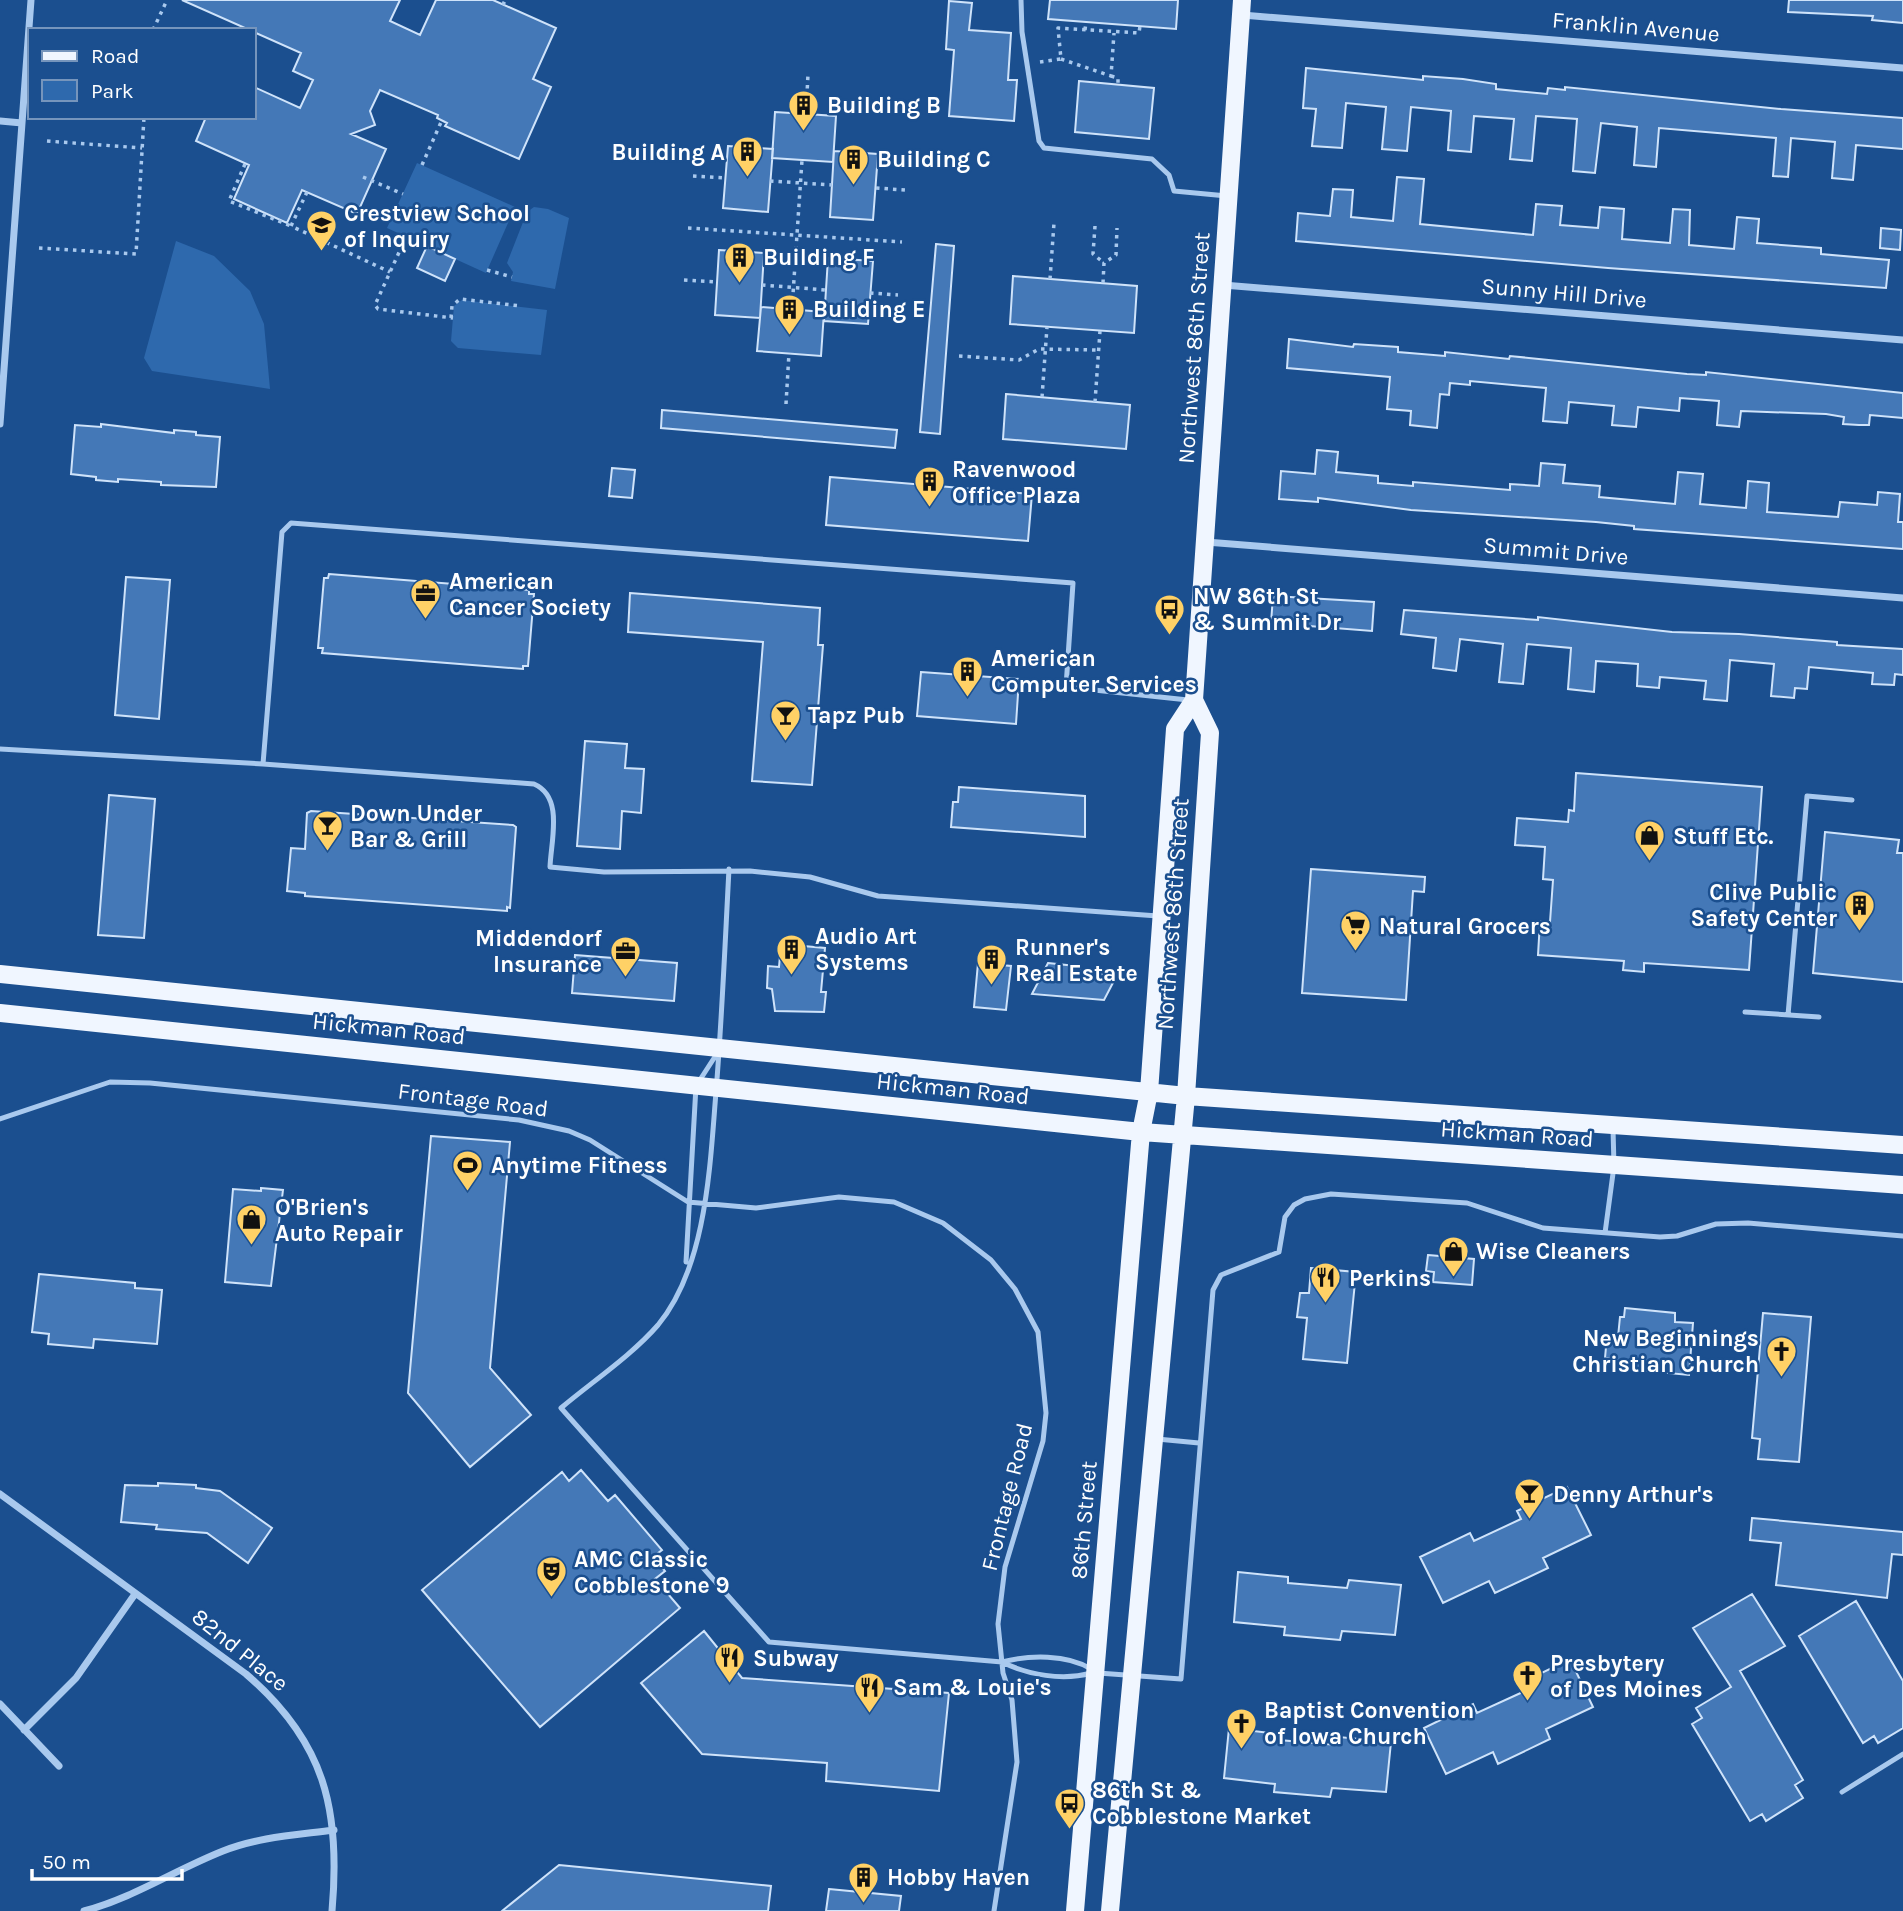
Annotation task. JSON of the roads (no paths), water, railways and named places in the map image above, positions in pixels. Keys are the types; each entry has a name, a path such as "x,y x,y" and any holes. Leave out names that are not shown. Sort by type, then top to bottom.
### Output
{"main road":[{"name":"Northwest 86th Street","path":"1141,1132 1149,1092 1175,729 1194,700 1241,8"},
{"name":"Northwest 86th Street","path":"1180,1135 1210,733 1194,700"},
{"name":"Hickman Road","path":"0,974 1185,1096 1903,1145"},
{"name":"Hickman Road","path":"0,1013 1141,1132 1903,1185"},
{"name":"86th Street","path":"1075,1911 1141,1132"},
{"path":"1110,1911 1180,1135"}],"street":[{"path":"29,28 31,0"},
{"name":"Franklin Avenue","path":"1241,8 1903,68"},
{"path":"0,424 28,41"},
{"path":"0,121 22,123"},
{"name":"Sunny Hill Drive","path":"1222,285 1903,340"},
{"name":"Summit Drive","path":"1205,542 1903,598"},
{"name":"82nd Place","path":"0,1494 246,1674 285,1713 304,1740 321,1774 334,1830 336,1860 332,1911"},
{"path":"24,1730 89,1663 135,1594"},
{"path":"0,1704 59,1766"},
{"path":"83,1911 112,1903 254,1841 334,1830"}],"lane":[{"path":"1021,0 1027,65 1039,141 1044,148 1152,159 1170,175 1174,191 1228,196"},
{"path":"263,764 282,532 291,523 1073,583 1066,687 1194,700"},
{"path":"0,748 534,784 544,788 553,804 550,867 648,873 729,869 810,877 877,896 1162,916"},
{"path":"1788,1015 1807,796 1852,800"},
{"path":"729,869 720,1049 707,1204 685,1272 673,1301 657,1325 561,1408 769,1642 1002,1662 1023,1657 1078,1661 1096,1672"},
{"path":"1745,1012 1819,1017"},
{"path":"685,1272 696,1086 720,1049"},
{"name":"Frontage Road","path":"0,1119 110,1082 150,1083 519,1120 558,1128 590,1140 688,1202 756,1208 839,1197 894,1202 943,1223 991,1260 1015,1289 1038,1332 1045,1378 1046,1413 1040,1451 1005,1567 998,1624 1002,1662 1012,1700 1017,1762 994,1911"},
{"path":"1605,1233 1614,1166 1613,1125"},
{"path":"1002,1662 1022,1672 1077,1677 1096,1672 1181,1679 1213,1290 1221,1275 1279,1252 1285,1217 1294,1205 1305,1199 1331,1194 1467,1203 1543,1228 1605,1233 1677,1236 1716,1224 1748,1223 1903,1236"},
{"path":"1152,1439 1199,1443"},
{"path":"1842,1792 1903,1754"}],"place":[{"name":"Building B","path":"804,132"},
{"name":"Building A","path":"748,179"},
{"name":"Building C","path":"854,186"},
{"name":"Crestview School of Inquiry","path":"321,253"},
{"name":"Building F","path":"740,284"},
{"name":"Building E","path":"790,336"},
{"name":"Ravenwood Office Plaza","path":"929,509"},
{"name":"American Cancer Society","path":"426,621"},
{"name":"NW 86th St & Summit Dr","path":"1170,636"},
{"name":"American Computer Services","path":"968,698"},
{"name":"Tapz Pub","path":"785,742"},
{"name":"Down Under Bar & Grill","path":"327,853"},
{"name":"Stuff Etc.","path":"1650,863"},
{"name":"Clive Public Safety Center","path":"1860,932"},
{"name":"Natural Grocers","path":"1356,953"},
{"name":"Audio Art Systems","path":"792,976"},
{"name":"Middendorf Insurance","path":"625,978"},
{"name":"Runner's Real Estate","path":"992,987"},
{"name":"Anytime Fitness","path":"468,1192"},
{"name":"O'Brien's Auto Repair","path":"252,1247"},
{"name":"Wise Cleaners","path":"1453,1278"},
{"name":"Perkins","path":"1326,1305"},
{"name":"New Beginnings Christian Church","path":"1782,1378"},
{"name":"Denny Arthur's","path":"1530,1521"},
{"name":"AMC Classic Cobblestone 9","path":"551,1599"},
{"name":"Subway","path":"730,1685"},
{"name":"Presbytery of Des Moines","path":"1527,1703"},
{"name":"Sam & Louie's","path":"870,1714"},
{"name":"Baptist Convention of Iowa Church","path":"1241,1750"},
{"name":"86th St & Cobblestone Market","path":"1069,1830"},
{"name":"Hobby Haven","path":"864,1904"}]}
